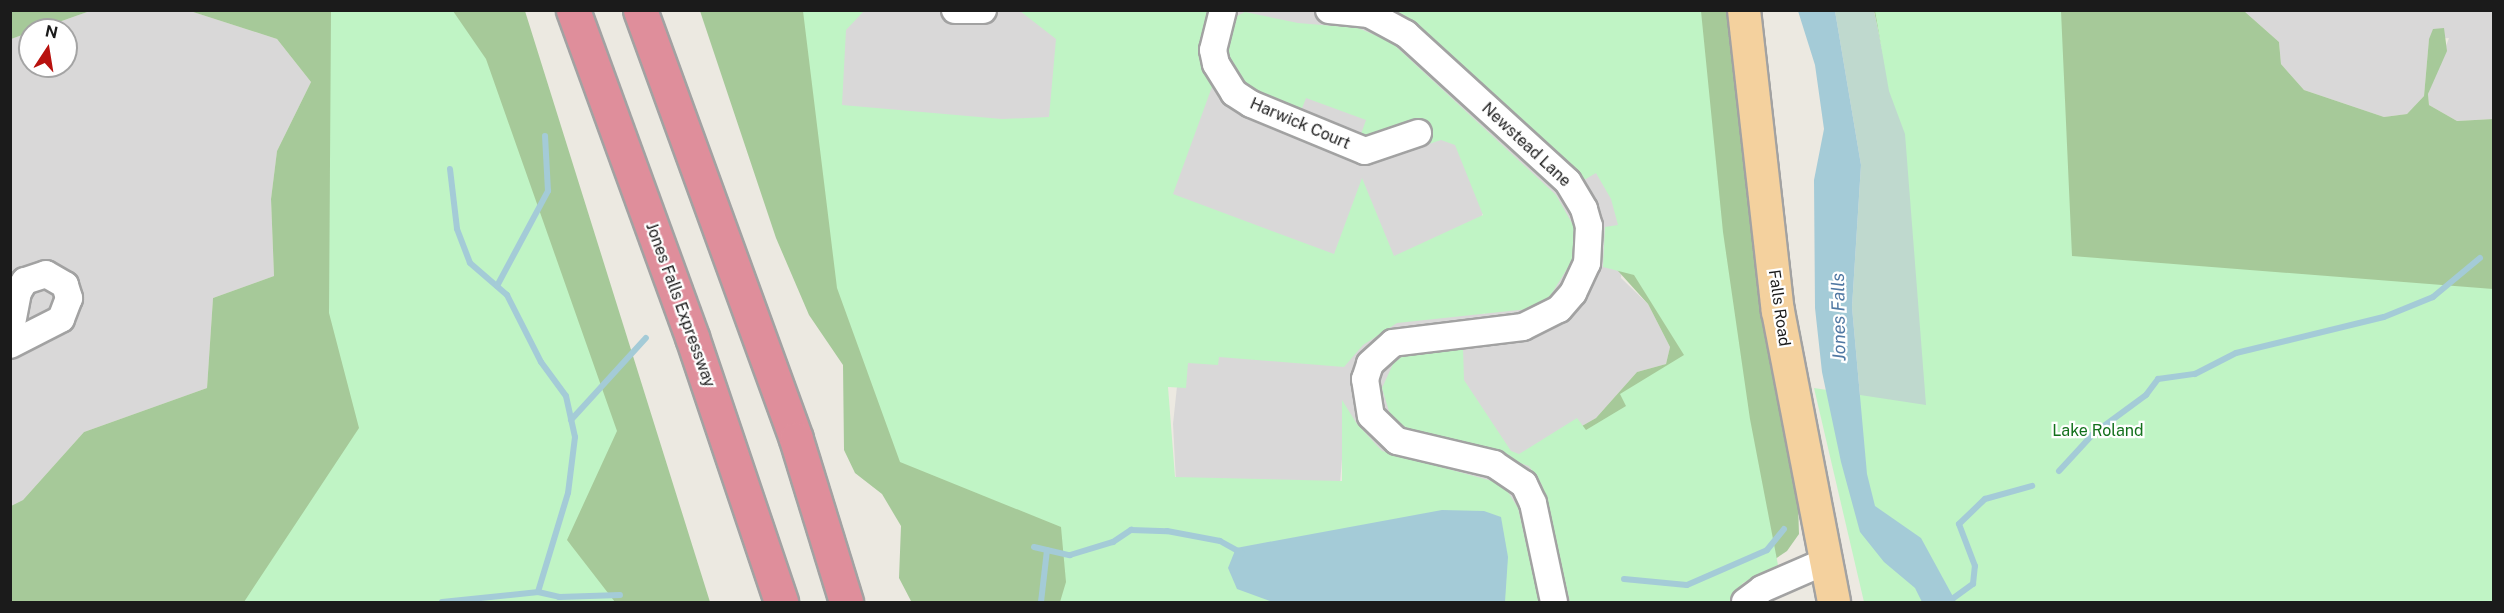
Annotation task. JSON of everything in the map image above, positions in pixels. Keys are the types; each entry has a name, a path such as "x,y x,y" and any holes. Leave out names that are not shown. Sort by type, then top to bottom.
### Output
{"highway":[{"name":"Jones Falls Expressway","path":"573,10 696,348 781,603"},
{"path":"640,10 792,428 846,603"}],"main road":[{"name":"Falls Road","path":"1744,10 1778,311 1824,562 1828,601"}],"street":[{"path":"955,10 983,10"},
{"name":"Harwick Court","path":"1223,10 1214,50 1216,64 1234,93 1251,104 1365,151 1418,133"},
{"name":"Newstead Lane","path":"1329,10 1369,14 1406,34 1568,182 1584,209 1589,226 1587,263 1573,293 1558,309 1523,327 1430,335 1393,343 1370,364 1365,379 1371,416 1397,441 1494,464 1524,484 1533,503 1554,603"},
{"path":"10,334 18,292 25,281 46,274 65,285 69,298 61,319 10,345"},
{"path":"1745,603 1762,589 1824,562"}],"shaded area":[{"path":"1405,10 1602,157 1627,215 1621,278 1648,304 1670,347 1666,364 1637,372 1596,418 1557,440 1593,602 1521,602 1342,459 1340,483 1176,482 1173,424 1180,358 1394,313 1485,314 1486,131 1312,96 1457,141 1484,210 1475,235 1373,263 1186,227 1163,185 1200,11"},
{"path":"90,11 190,11 277,39 311,82 277,151 271,199 274,276 213,298 207,388 84,432 23,500 11,506 10,39 18,37 18,78 78,78 78,18 70,18"},
{"path":"808,11 1057,11 1070,60 1053,134 837,105"},
{"path":"2244,11 2493,11 2493,119 2457,121 2429,105 2428,94 2449,38 2429,39 2424,96 2407,114 2384,117 2304,90 2281,64 2279,42"}],"green space":[{"path":"11,10 90,10 70,18 18,18 18,37 11,39"},
{"path":"190,11 525,11 710,602 11,602 11,506 23,500 84,432 207,388 213,298 274,276 271,199 277,151 311,82 277,39"},
{"path":"331,11 453,11 486,59 617,431 567,540 615,602 244,602 359,428 329,313"},
{"path":"700,11 808,11 838,105 1102,602 911,601 899,578 901,526 882,494 855,473 844,450 843,365 809,315 776,238"},
{"path":"803,11 864,11 846,30 842,105 1002,119 1049,117 1056,39 1020,11 1208,11 1200,50 1213,84 1173,194 1334,254 1362,178 1394,256 1483,215 1455,145 1441,140 1426,145 1420,126 1372,140 1361,134 1366,120 1306,98 1301,111 1270,101 1244,84 1229,63 1227,38 1237,16 1245,12 1298,23 1358,28 1391,42 1556,195 1577,232 1572,261 1547,301 1529,309 1397,323 1363,345 1344,367 1219,357 1218,365 1188,363 1186,388 1168,387 1175,477 1342,481 1342,400 1357,424 1382,451 1503,484 1518,508 1539,602 1060,602 1066,582 1061,527 900,462 837,288"},
{"path":"1395,11 1701,11 1723,232 1750,419 1778,565 1743,583 1730,602 1570,602 1542,485 1529,466 1405,427 1391,418 1382,388 1393,364 1405,354 1422,348 1463,348 1464,380 1511,451 1519,454 1577,418 1586,430 1626,406 1620,394 1684,355 1634,275 1603,267 1605,227 1618,225 1611,199 1596,173 1584,180 1433,38"},
{"path":"1405,11 1728,11 1798,503 1799,534 1787,551 1759,570 1531,455 1596,418 1637,372 1666,364 1670,347 1648,304 1609,261 1627,215 1602,157"},
{"path":"1835,11 1874,11 1887,73 2051,602 1867,474 1852,307 1861,165"},
{"name":"Lake Roland","path":"1874,11 2244,11 2279,42 2281,64 2304,90 2384,117 2407,114 2424,96 2429,39 2433,29 2444,28 2447,51 2428,94 2429,105 2457,121 2493,119 2493,602 2051,602 1887,73"},
{"name":"Lake Roland","path":"1875,11 2061,11 2072,256 2493,289 2493,602 1864,602 1814,388 1926,405 1905,134 1889,91"}],"water":[{"name":"Jones Falls","path":"1798,11 1835,11 1861,165 1852,307 1867,474 1875,506 1921,538 1956,602 1922,602 1915,588 1884,562 1860,532 1841,462 1822,372 1815,308 1814,180 1824,129 1815,65"},
{"path":"1442,510 1484,511 1501,517 1508,557 1505,602 1273,602 1237,589 1228,568 1236,548"}],"waterway":[{"path":"497,286 548,191 545,136"},
{"path":"450,169 457,229 470,263 507,295 541,362 566,396 575,437 568,493 538,592"},
{"path":"2059,471 2093,434 2146,395 2158,379 2195,374 2236,353 2384,317 2433,297 2480,258"},
{"path":"571,420 646,338"},
{"path":"1948,602 1973,584 1975,566 1959,524 1985,499 2032,486"},
{"path":"1624,579 1687,585 1767,550 1784,529"},
{"path":"1034,547 1070,555 1113,542 1131,530 1167,531 1220,541 1242,553"},
{"path":"1041,602 1047,550"},
{"path":"442,602 538,592 559,597 620,595"}]}
